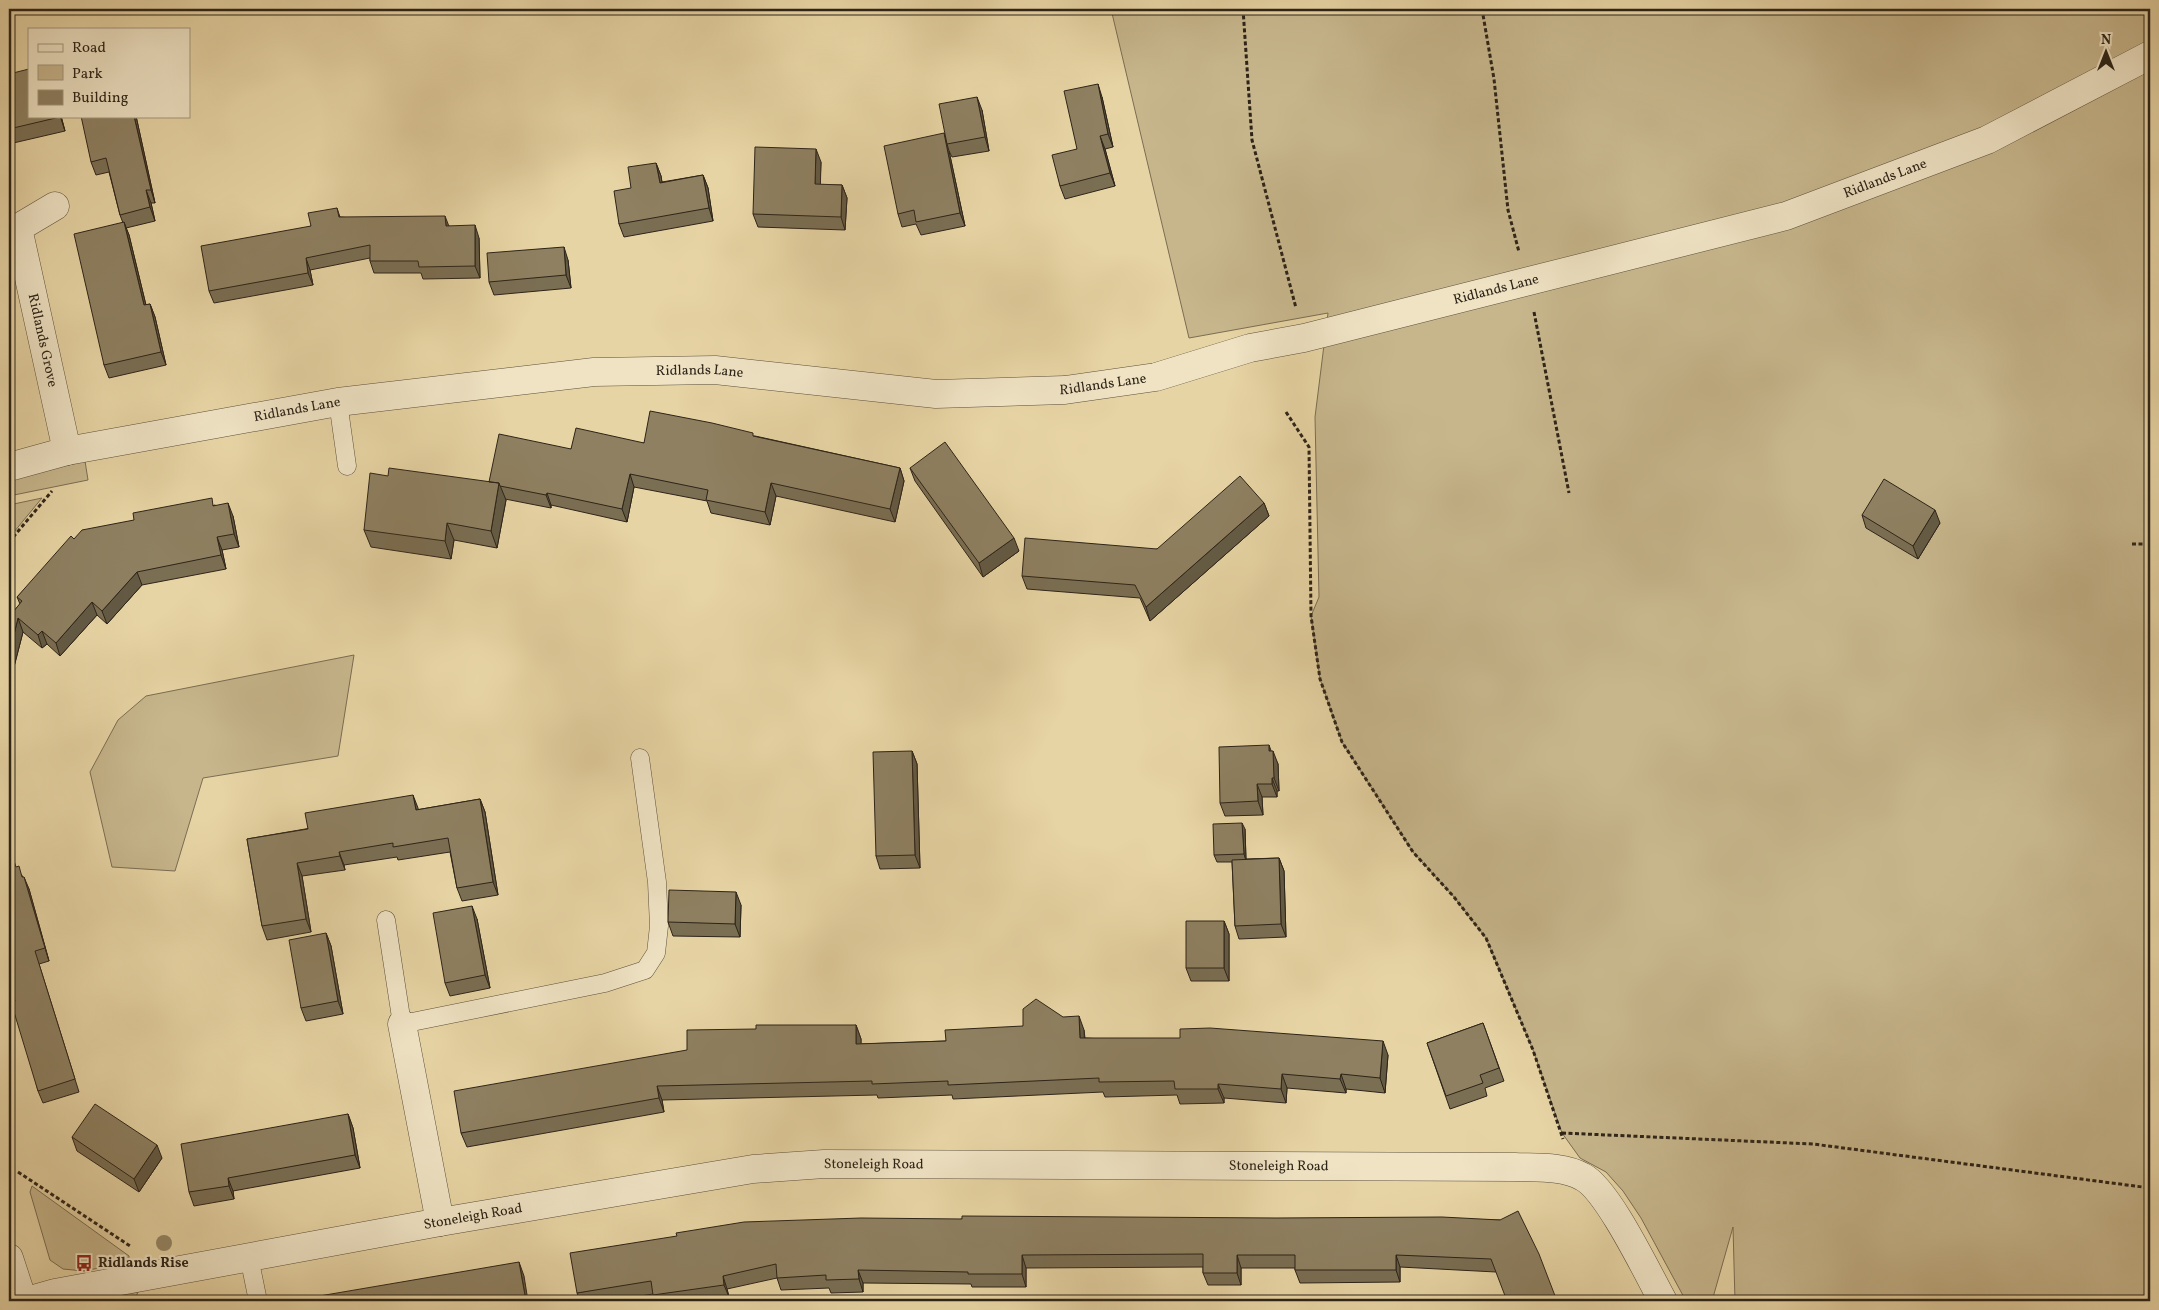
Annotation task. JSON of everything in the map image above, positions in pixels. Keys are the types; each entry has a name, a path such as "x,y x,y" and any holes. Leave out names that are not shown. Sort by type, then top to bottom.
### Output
{"street":[{"name":"Ridlands Lane","path":"9,467 67,451 338,402 594,372 715,370 936,394 1065,390 1156,376 1250,348 1304,338 1786,216 1987,140 2150,55"},
{"name":"Ridlands Grove","path":"55,206 14,228 67,451"},
{"path":"402,1024 440,1222"},
{"name":"Stoneleigh Road","path":"27,1301 55,1293 440,1222 753,1169 824,1164 1515,1167 1568,1171 1584,1178 1609,1205 1664,1301"},
{"path":"9,1258 22,1301"}],"lane":[{"path":"338,402 347,466"},
{"path":"386,920 402,1024 436,1019 606,983 645,970 656,953 659,926 657,882 640,758"},
{"path":"248,1257 258,1301"}],"path":[{"path":"1243,9 1252,140 1304,338"},
{"path":"1286,412 1309,447 1311,616 1320,679 1342,742 1413,852 1454,897 1486,938 1519,1015 1562,1133 1568,1171"},
{"path":"9,542 52,491"},
{"path":"2132,544 2150,544"},
{"path":"1562,1133 1813,1144 2150,1188"},
{"path":"18,1172 134,1249"}],"green space":[{"path":"1111,9 2150,9 2150,1301 1735,1301 1733,1227 1712,1301 1686,1301 1641,1218 1623,1191 1606,1172 1580,1158 1562,1133 1533,1050 1486,938 1454,897 1413,852 1342,742 1320,679 1311,616 1319,597 1315,417 1328,313 1189,338"},
{"path":"85,461 88,480 9,496 9,479"},
{"path":"42,498 9,538 9,505"},
{"path":"354,655 338,756 203,778 175,871 112,867 90,772 118,720 146,696"},
{"path":"32,1186 129,1256 129,1262 84,1271 63,1269 50,1260 30,1192"},
{"path":"138,1292 134,1301 83,1301"}],"building":[{"path":"28,69 28,118 56,118 9,129 9,74"},
{"path":"1098,84 1108,134 1100,136 1110,173 1060,186 1052,155 1077,149 1064,91"},
{"path":"977,97 985,137 947,144 939,104"},
{"path":"81,118 134,118 151,190 146,190 150,207 120,215 106,158 91,162"},
{"path":"944,133 960,213 916,222 914,210 898,214 884,146"},
{"path":"755,147 816,149 815,184 842,185 841,217 753,214"},
{"path":"656,163 660,183 703,175 709,208 619,224 614,191 631,188 628,167"},
{"path":"337,208 339,217 445,216 446,226 475,225 475,266 419,267 418,261 370,261 370,245 306,258 308,273 209,291 201,246 311,226 308,213"},
{"path":"124,222 144,305 150,304 161,352 104,365 74,234"},
{"path":"564,247 566,275 489,282 487,253"},
{"path":"650,411 712,423 753,433 753,436 900,468 890,509 771,483 765,512 706,500 708,490 630,474 622,509 547,493 546,495 500,486 499,483 489,482 499,434 571,449 576,428 644,443"},
{"path":"945,442 1014,538 979,563 910,468"},
{"path":"389,468 499,483 491,531 447,523 445,541 364,530 370,473 388,476"},
{"path":"1240,476 1264,503 1146,607 1135,585 1022,576 1025,538 1157,549"},
{"path":"1884,479 1935,510 1913,546 1862,515"},
{"path":"212,498 213,506 228,503 234,534 217,537 221,555 137,572 102,611 92,602 56,643 42,631 38,635 18,618 9,655 9,617 22,601 17,597 71,536 74,539 82,530 134,520 133,513"},
{"path":"1269,745 1269,751 1273,751 1274,778 1272,778 1272,784 1257,784 1258,801 1220,803 1219,747"},
{"path":"912,751 915,855 876,856 873,752"},
{"path":"413,795 416,810 480,799 493,882 457,888 448,838 393,847 393,843 339,852 340,856 297,863 306,919 262,926 247,839 308,829 305,813"},
{"path":"1242,823 1244,854 1214,855 1213,824"},
{"path":"9,845 16,867 19,866 22,877 24,877 45,948 35,951 75,1079 38,1091 11,1002 15,1001 9,981"},
{"path":"1279,858 1281,924 1235,926 1232,860"},
{"path":"669,890 736,892 735,924 668,922"},
{"path":"472,906 485,975 445,983 433,913"},
{"path":"1186,921 1224,921 1224,968 1186,968"},
{"path":"326,933 338,1001 301,1008 289,940"},
{"path":"1036,999 1063,1017 1079,1016 1080,1038 1180,1038 1180,1029 1210,1028 1383,1041 1380,1078 1341,1074 1340,1079 1282,1074 1281,1089 1218,1084 1218,1089 1175,1089 1174,1081 1099,1082 1099,1078 948,1085 948,1081 872,1084 872,1081 657,1086 659,1098 461,1133 454,1091 687,1050 687,1030 756,1029 756,1025 856,1025 856,1044 946,1041 945,1030 1023,1026 1023,1009"},
{"path":"1483,1023 1499,1068 1480,1075 1483,1083 1446,1096 1427,1043"},
{"path":"95,1104 157,1145 134,1179 72,1137"},
{"path":"348,1114 355,1155 228,1178 229,1186 189,1192 181,1144"},
{"path":"1518,1211 1539,1254 1557,1301 1507,1301 1491,1259 1396,1255 1396,1270 1295,1270 1295,1255 1237,1255 1237,1273 1203,1273 1203,1254 1022,1255 1022,1274 858,1270 859,1279 826,1280 826,1275 777,1278 776,1264 723,1276 724,1285 653,1295 651,1281 577,1293 570,1253 677,1236 676,1233 744,1222 861,1218 962,1219 962,1216 1442,1217 1500,1220"},
{"path":"519,1262 526,1301 290,1301"}],"place":[{"name":"Ridlands Rise","path":"84,1263"}]}
